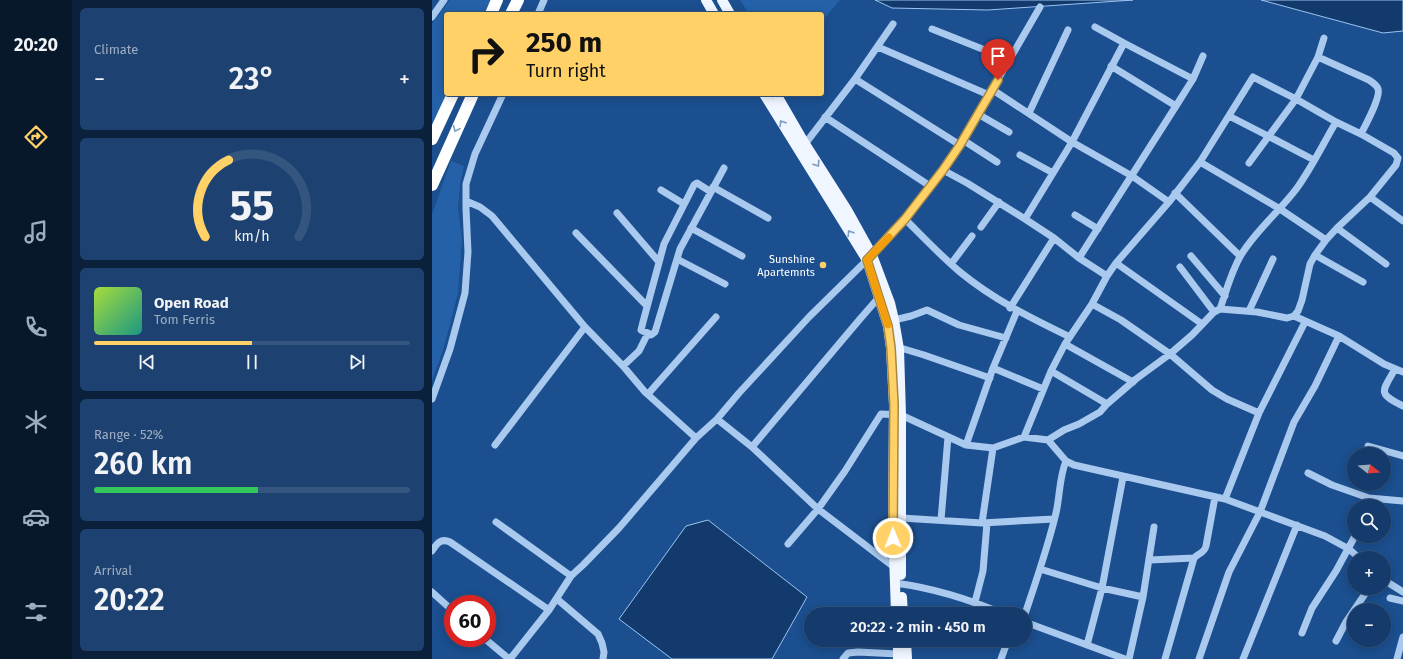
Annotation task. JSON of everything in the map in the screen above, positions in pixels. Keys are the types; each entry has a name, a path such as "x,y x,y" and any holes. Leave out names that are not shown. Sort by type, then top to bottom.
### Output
{"highway":[{"path":"492,12 497,0"},
{"path":"512,12 518,0"},
{"path":"432,139 452,96"},
{"path":"432,185 472,96"}],"main road":[{"path":"706,0 713,12"},
{"path":"722,0 729,12"},
{"path":"765,96 830,191"},
{"path":"777,96 869,257 890,303 894,320 901,518 896,607"},
{"path":"869,257 895,348"},
{"path":"897,414 894,567 902,607"},
{"path":"899,647 901,657"},
{"path":"901,657 904,647"}],"street":[{"path":"432,16 444,0"},
{"path":"539,12 544,0"},
{"path":"495,647 510,659 549,610 571,576 619,528 696,438 717,419 808,317 905,219 943,170 962,142 1040,7"},
{"path":"805,144 855,79 893,24"},
{"path":"1095,27 1193,79"},
{"path":"932,29 1010,60"},
{"path":"1029,113 1068,30"},
{"path":"1249,163 1296,99 1318,56 1324,38"},
{"path":"1025,219 1072,142 1124,43"},
{"path":"878,47 991,92 1029,113 1072,142 1132,176 1169,202"},
{"path":"1079,258 1193,79 1203,56"},
{"path":"1318,56 1369,80 1378,88 1378,96 1361,134"},
{"path":"1111,66 1176,106"},
{"path":"1024,437 1051,371 1065,344 1092,304 1107,276 1116,263 1169,202 1200,162 1253,77 1361,134 1394,153 1398,158 1396,165 1370,197 1337,228 1326,240 1315,256 1310,264 1302,300 1298,311 1294,316 1287,318 1249,311 1217,311 1180,267"},
{"path":"855,79 998,162"},
{"path":"432,399 450,349 465,293 468,252 466,184 475,154 502,96"},
{"path":"978,114 1009,132"},
{"path":"1229,116 1314,160"},
{"path":"825,117 930,186"},
{"path":"788,544 818,509 845,471 881,414 897,414 966,445 992,448 1024,437 1048,440 1064,430 1079,424 1100,412 1107,404 1133,382 1170,354 1217,311 1225,296 1240,256 1297,187 1336,122"},
{"path":"1020,155 1053,174"},
{"path":"1200,162 1280,209 1326,240"},
{"path":"724,168 712,189 684,240 677,258 655,332 652,335 641,330 664,244 694,185 697,183 712,189 768,218"},
{"path":"943,170 1025,219 1054,238 1079,258 1107,276"},
{"path":"661,190 684,204"},
{"path":"1175,193 1240,256"},
{"path":"1370,197 1403,221"},
{"path":"466,201 480,207 492,216 585,327 648,394 696,438"},
{"path":"981,227 998,202"},
{"path":"616,213 659,262"},
{"path":"1075,215 1098,229"},
{"path":"905,219 951,264 979,286 1014,309 1070,337"},
{"path":"691,228 742,256"},
{"path":"1337,228 1386,264"},
{"path":"576,233 647,306"},
{"path":"951,264 972,236"},
{"path":"966,445 1006,338 1014,309 1054,238"},
{"path":"1191,256 1225,296"},
{"path":"1315,256 1363,282"},
{"path":"677,258 725,284"},
{"path":"1249,311 1273,259"},
{"path":"1116,263 1202,324"},
{"path":"752,447 880,296"},
{"path":"1092,304 1121,320 1170,354 1212,390 1227,399 1259,413"},
{"path":"894,320 911,316 926,310 959,326 1006,338"},
{"path":"1294,316 1339,336 1394,369 1403,372"},
{"path":"648,394 716,317"},
{"path":"1225,499 1259,413 1306,322"},
{"path":"496,445 585,327"},
{"path":"623,366 638,350 648,334"},
{"path":"1199,659 1229,572 1260,512 1294,422 1315,386 1339,336"},
{"path":"1065,344 1133,382"},
{"path":"895,348 944,361 990,378"},
{"path":"994,368 1043,389"},
{"path":"1394,369 1384,389 1385,395 1403,406"},
{"path":"1051,371 1107,404"},
{"path":"717,419 752,447 818,509 894,567"},
{"path":"941,520 948,437"},
{"path":"1048,440 1066,461 1074,465 1225,499 1326,536 1352,551"},
{"path":"1368,446 1403,456"},
{"path":"975,602 983,571 984,523 992,448"},
{"path":"1027,607 1054,519 1062,473 1066,461"},
{"path":"1308,473 1332,485 1369,498 1403,500"},
{"path":"1087,645 1102,588 1123,477"},
{"path":"1150,560 1194,558 1197,555 1202,554 1205,551 1215,497"},
{"path":"901,518 984,523 1054,519"},
{"path":"496,522 571,576"},
{"path":"1243,659 1297,525"},
{"path":"1128,659 1144,597 1154,527"},
{"path":"432,551 440,541 443,540 450,542 549,610"},
{"path":"1302,633 1312,608 1325,590 1352,543"},
{"path":"1165,659 1194,558"},
{"path":"1040,569 1102,588 1144,597"},
{"path":"898,584 916,586 941,592 987,607"},
{"path":"1391,584 1403,592"},
{"path":"432,592 444,603"},
{"path":"1336,641 1346,622 1365,595"},
{"path":"1390,598 1403,601"},
{"path":"557,599 598,634 604,652 603,659"},
{"path":"1032,625 1125,659"},
{"path":"1397,659 1403,640"},
{"path":"1001,659 1005,647"},
{"path":"843,659 848,653 858,652 901,657"}],"shaded area":[{"path":"450,0 492,0 486,12 444,12 444,96 447,96 432,123 432,24"},
{"path":"740,0 840,0 824,19 824,12 748,12"},
{"path":"875,0 1133,0 988,10 892,8"},
{"path":"1261,0 1403,0 1403,31 1383,33"},
{"path":"451,161 464,166 460,184 458,208 462,240 458,293 444,347 432,381 432,214"},
{"path":"708,520 807,597 772,659 672,659 619,619 686,526"}],"slow traffic":[{"path":"888,325 880,296 867,260 889,237"}],"place":[{"name":"Sunshine Apartemnts","path":"823,265"}],"route":[{"path":"893,538 894,404 891,348 888,326 880,296 867,260 905,219 943,170 960,145 998,80"}]}
